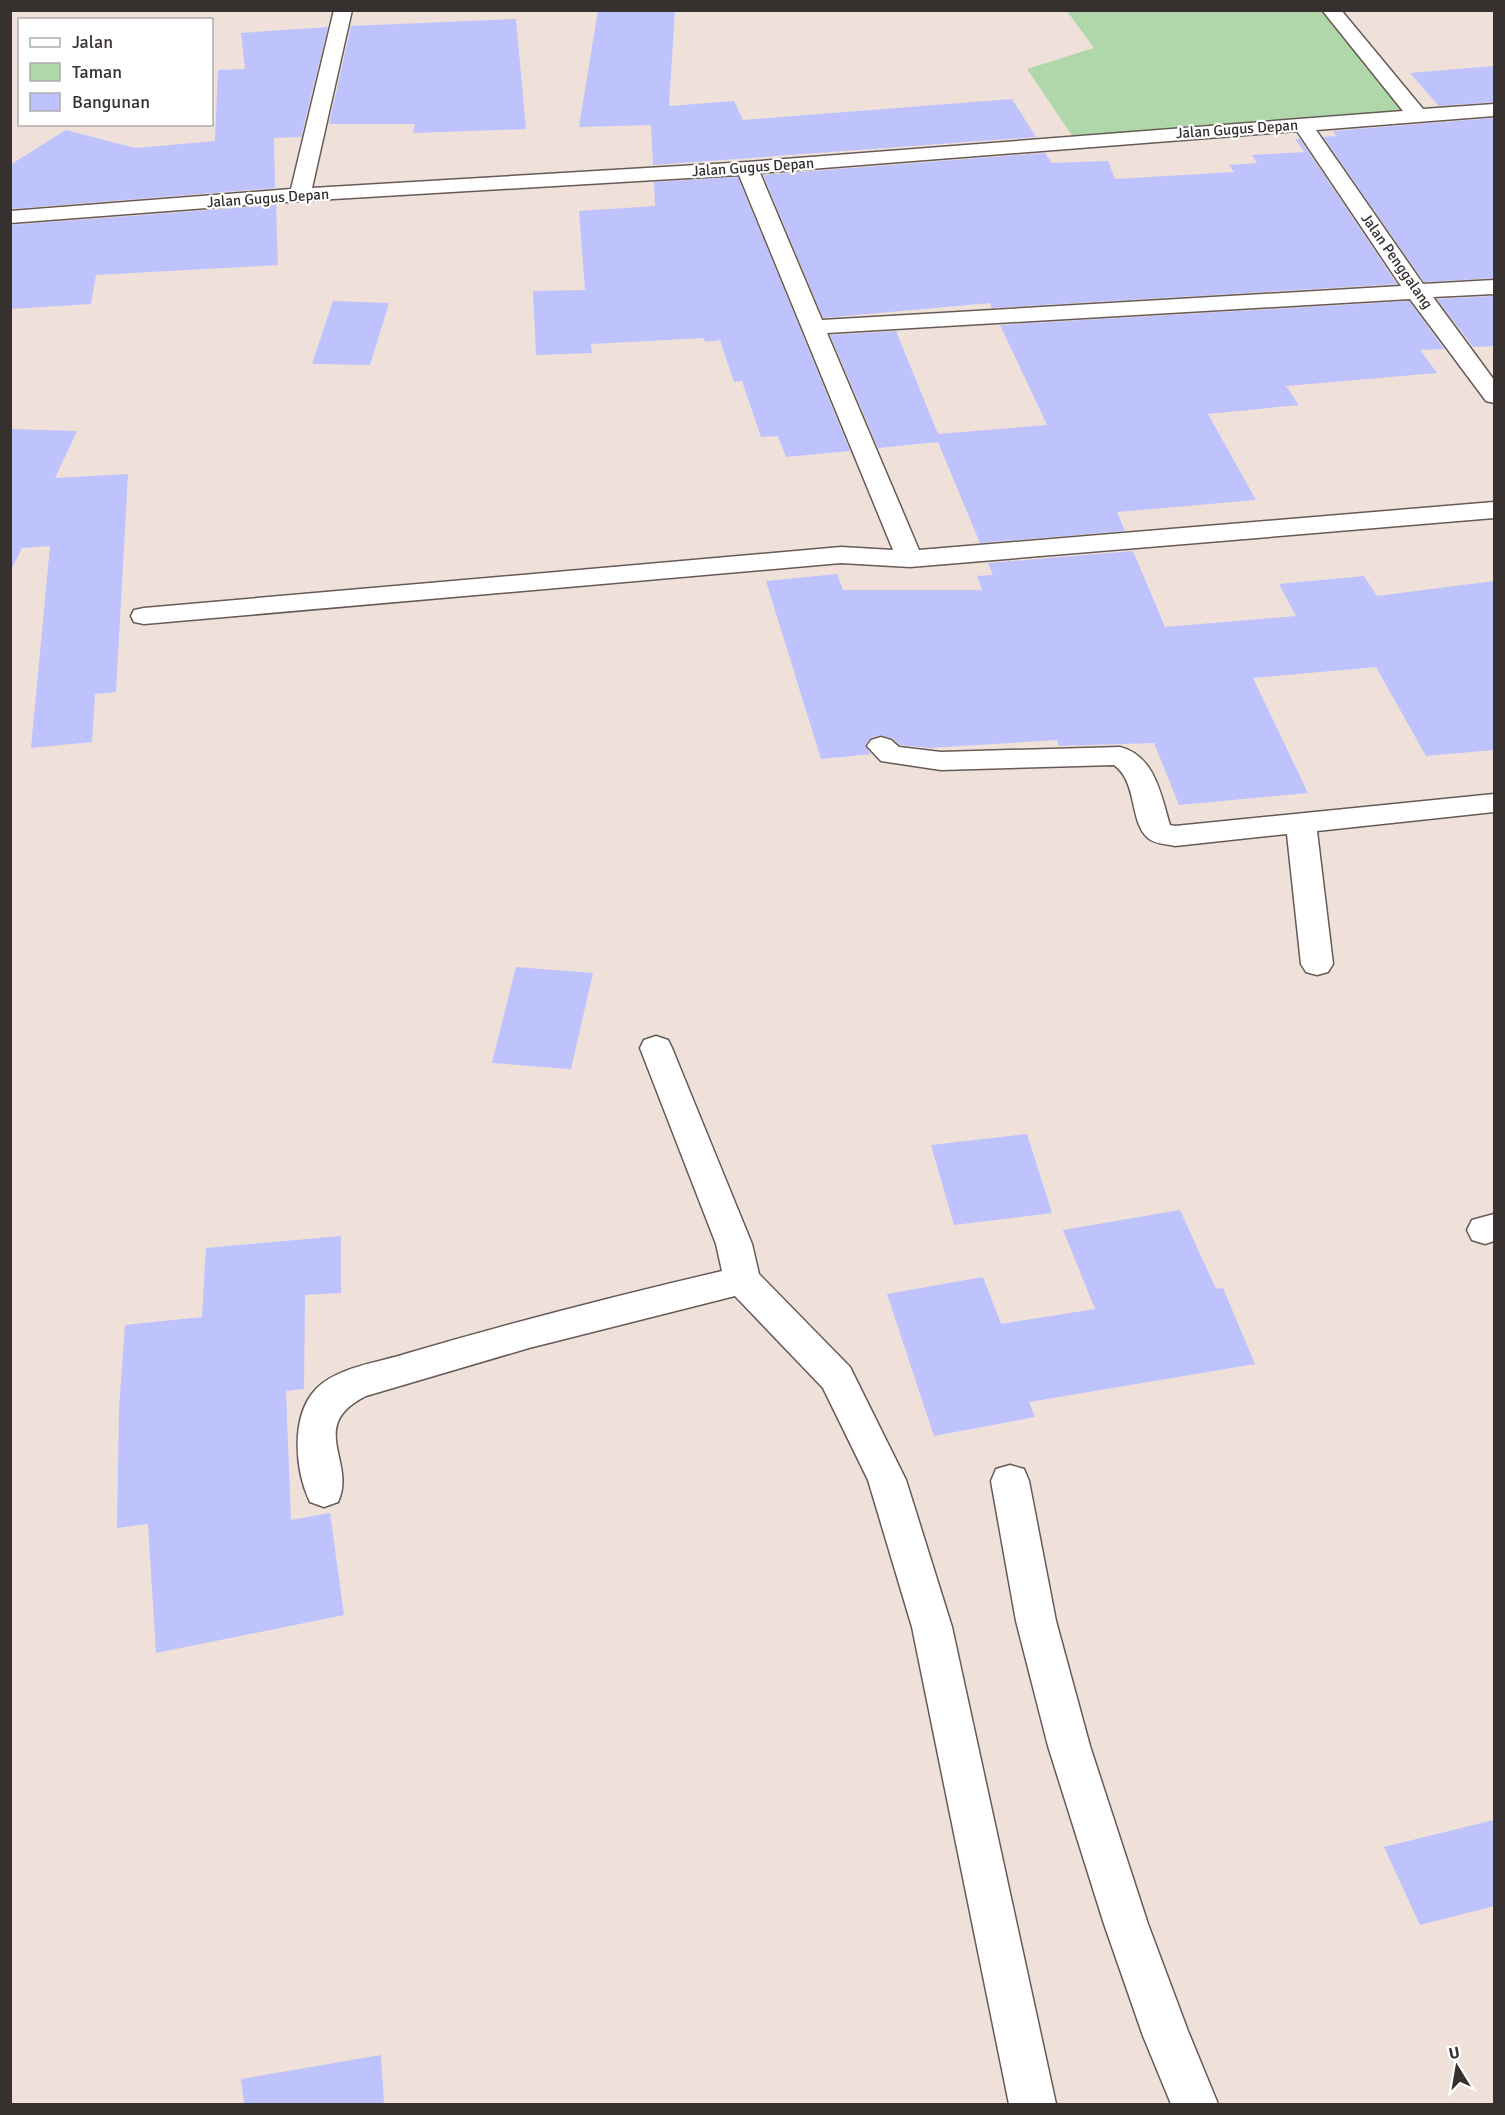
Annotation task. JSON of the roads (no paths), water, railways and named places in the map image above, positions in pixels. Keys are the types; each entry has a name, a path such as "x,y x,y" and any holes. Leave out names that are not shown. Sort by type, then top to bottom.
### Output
{"street":[{"path":"300,195 343,10"},
{"path":"1331,10 1419,116"},
{"name":"Jalan Gugus Depan","path":"10,217 300,195 747,168 1494,110"},
{"name":"Jalan Penggalang","path":"1302,124 1417,292 1494,396"},
{"path":"747,168 910,559"},
{"path":"814,327 1494,287"},
{"path":"144,616 841,555 910,559 1494,510"},
{"path":"881,746 891,755 941,761 1120,756 1127,759 1137,772 1156,829 1168,835 1210,833 1494,803"},
{"path":"1301,823 1317,964"},
{"path":"656,1048 734,1244 742,1280 837,1378 887,1480 932,1627 1033,2104"},
{"path":"324,1490 318,1429 321,1411 330,1400 350,1387 471,1347 742,1280"},
{"path":"1010,1481 1036,1621 1069,1746 1126,1924 1166,2036 1196,2104"}]}
